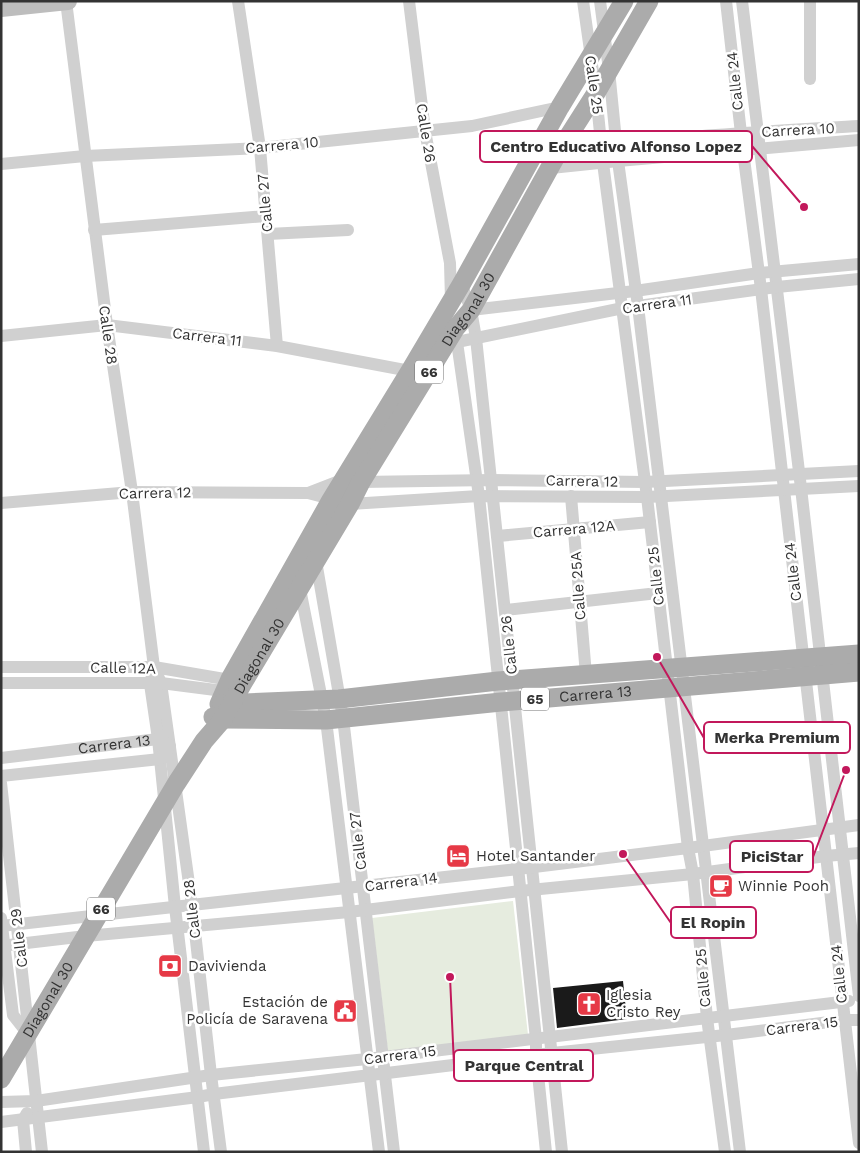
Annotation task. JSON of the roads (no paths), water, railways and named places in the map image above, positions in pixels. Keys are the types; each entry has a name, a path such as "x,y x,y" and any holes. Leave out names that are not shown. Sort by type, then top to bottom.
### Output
{"main road":[{"name":"Diagonal 30","path":"227,699 300,589 350,504 353,480 410,371 462,283 560,107 624,1"},
{"name":"Diagonal 30","path":"1,1079 97,915 204,741 331,500 353,480 456,336 559,151 596,93 649,1"},
{"name":"Carrera 13","path":"227,699 335,719 508,701 676,687 812,666 859,654"},
{"name":"Carrera 13","path":"227,699 330,699 505,681 674,669 812,666 859,672"}],"street":[{"path":"1,8 66,1"},
{"name":"Calle 28","path":"66,1 106,324 132,492 154,667 158,740 175,907 204,1152"},
{"name":"Calle 27","path":"238,1 260,148 277,346"},
{"name":"Calle 26","path":"409,1 425,131 450,263 451,301 532,866 562,1152"},
{"name":"Calle 25","path":"583,1 658,593 674,669"},
{"name":"Calle 25","path":"600,1 616,145 661,496 688,848 693,874 709,1036 725,1152"},
{"name":"Calle 24","path":"726,1 782,476 839,827 859,998"},
{"name":"Calle 24","path":"742,1 801,488 823,830 859,1143"},
{"path":"810,1 810,79"},
{"name":"Carrera 10","path":"1,164 85,156 260,148 472,126 560,107"},
{"name":"Carrera 10","path":"559,151 602,145 758,132 859,126"},
{"name":"Carrera 10","path":"551,168 859,140"},
{"path":"94,230 266,216"},
{"path":"268,234 348,230"},
{"name":"Calle 26","path":"450,263 462,283 471,310 476,338 505,610 505,681"},
{"name":"Carrera 11","path":"471,310 621,293 775,271 859,264"},
{"name":"Carrera 11","path":"456,336 476,338 623,308 777,287 859,279"},
{"name":"Carrera 11","path":"1,336 106,324 277,346 410,371"},
{"name":"Carrera 12","path":"1,503 132,492 308,493 353,480 645,482 859,471"},
{"name":"Carrera 12","path":"308,493 350,504 479,496 647,497 859,486"},
{"name":"Calle 25A","path":"571,496 586,675"},
{"name":"Carrera 12A","path":"498,536 650,522"},
{"name":"Calle 27","path":"316,561 330,699 335,719 346,888 379,1152"},
{"name":"Calle 27","path":"300,589 335,719 363,887 394,1152"},
{"path":"505,610 658,593"},
{"name":"Calle 12A","path":"1,667 154,667 227,699"},
{"name":"Calle 12A","path":"1,683 155,684 227,699"},
{"name":"Calle 28","path":"155,684 170,746 176,784 221,1152"},
{"name":"Calle 25","path":"676,687 707,872 740,1152"},
{"name":"Calle 26","path":"508,701 518,869 546,1152"},
{"name":"Carrera 13","path":"1,758 158,740 170,746 160,759 1,776"},
{"name":"Calle 29","path":"1,782 42,1152"},
{"name":"Carrera 14","path":"2,923 17,924 363,887 688,848 859,825"},
{"name":"Carrera 14","path":"3,946 86,936 349,912 520,891 693,874 859,853"},
{"name":"Calle 29","path":"2,923 3,946 13,1016 28,1034"},
{"name":"Carrera 15","path":"1,1102 36,1101 211,1075 536,1039 842,1002 859,998"},
{"name":"Carrera 15","path":"1,1122 552,1053 859,1020"},
{"path":"26,1152 23,1120 36,1101"}],"place":[{"name":"Centro Educativo Alfonso Lopez","path":"804,207"},
{"name":"Merka Premium","path":"657,657"},
{"name":"PiciStar","path":"846,770"},
{"name":"El Ropin","path":"623,854"},
{"name":"Hotel Santander","path":"458,856"},
{"name":"Winnie Pooh","path":"721,886"},
{"name":"Davivienda","path":"170,966"},
{"name":"Parque Central","path":"450,977"},
{"name":"Iglesia Cristo Rey","path":"589,1004"},
{"name":"Estación de Policía de Saravena","path":"345,1011"}]}
